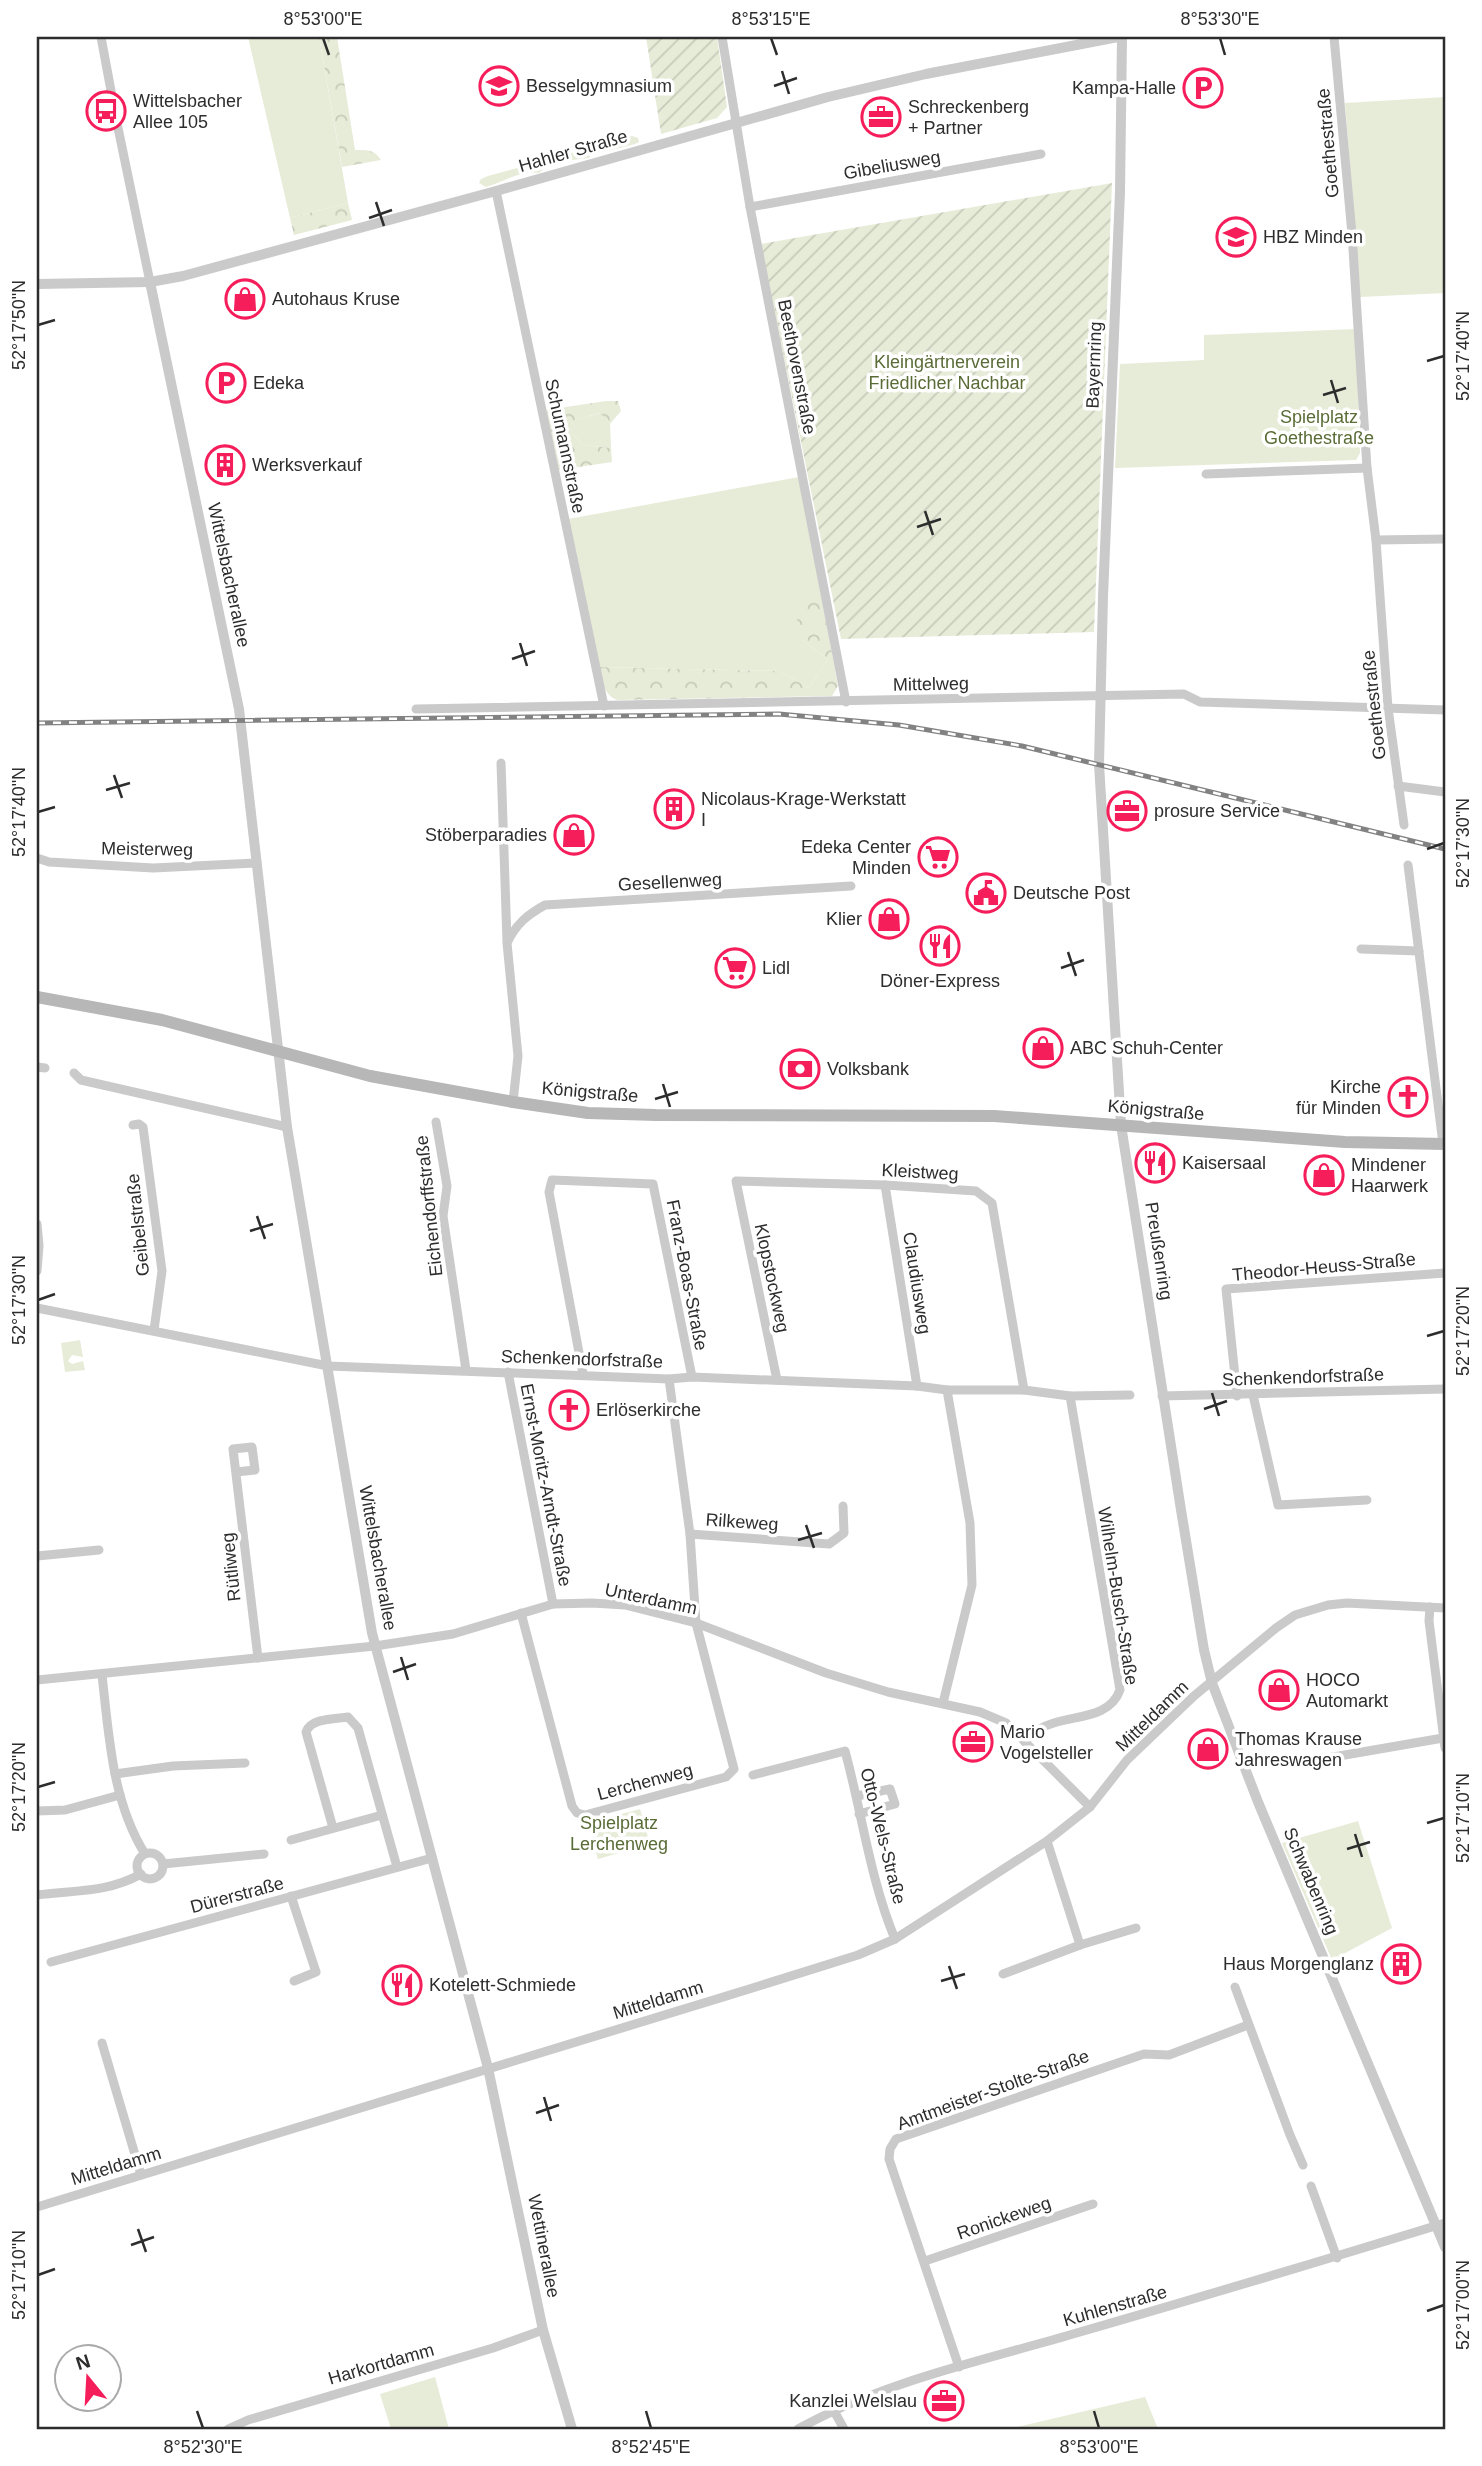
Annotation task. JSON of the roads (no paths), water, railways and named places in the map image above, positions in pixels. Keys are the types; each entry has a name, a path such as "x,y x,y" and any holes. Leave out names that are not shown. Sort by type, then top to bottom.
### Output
{"main road":[{"name":"Königstraße","path":"37,997 162,1020 370,1076 588,1113 995,1116 1345,1142 1444,1144"}],"street":[{"name":"Wittelsbacherallee","path":"101,37 239,709 286,1127 375,1646 488,2068"},
{"name":"Beethovenstraße","path":"722,37 750,207 846,702"},
{"name":"Hahler Straße","path":"37,284 150,282 279,251 828,97 926,74 1120,37"},
{"name":"Bayernring","path":"1100,695 1120,167 1120,37"},
{"name":"Goethestraße","path":"1334,37 1352,234 1367,468 1376,540 1388,708 1404,825"},
{"name":"Gibeliusweg","path":"750,207 1041,154"},
{"name":"Schumannstraße","path":"496,191 604,706"},
{"path":"1206,474 1367,468"},
{"path":"1376,540 1445,539"},
{"name":"Mittelweg","path":"416,709 1184,694 1200,702 1445,710"},
{"name":"Preußenring","path":"1100,695 1099,764 1121,1125 1162,1396 1204,1650 1212,1683"},
{"path":"500,763 507,943 518,1056 513,1102"},
{"path":"1398,786 1445,792"},
{"name":"Meisterweg","path":"37,858 50,862 153,868 257,863"},
{"path":"1408,865 1444,1144"},
{"name":"Gesellenweg","path":"507,943 514,929 528,914 545,905 851,886"},
{"path":"1361,949 1419,951"},
{"path":"74,1073 81,1080 286,1127"},
{"name":"Eichendorffstraße","path":"436,1122 447,1186 443,1216 466,1370"},
{"name":"Geibelstraße","path":"132,1125 139,1124 143,1127 162,1271 155,1330"},
{"name":"Franz-Boas-Straße","path":"583,1374 549,1192 552,1180 653,1184 692,1377"},
{"name":"Kleistweg","path":"736,1181 885,1185 979,1192 992,1203 1024,1390"},
{"name":"Klopstockweg","path":"736,1181 777,1380"},
{"name":"Claudiusweg","path":"885,1185 917,1386"},
{"path":"37,1224 37,1271"},
{"name":"Theodor-Heuss-Straße","path":"1237,1396 1226,1289 1445,1273"},
{"name":"Schenkendorfstraße","path":"37,1308 328,1366 670,1379 692,1377 777,1380 917,1386 947,1390 1024,1390 1070,1396 1130,1395"},
{"name":"Ernst-Moritz-Arndt-Straße","path":"508,1372 553,1604"},
{"name":"Rilkeweg","path":"670,1379 690,1534 696,1623"},
{"name":"Schenkendorfstraße","path":"1162,1396 1445,1389"},
{"path":"943,1703 972,1585 970,1523 947,1390"},
{"path":"1253,1395 1278,1505 1367,1500"},
{"name":"Wilhelm-Busch-Straße","path":"1025,1741 1038,1730 1106,1709 1116,1702 1120,1690 1070,1396"},
{"name":"Rütliweg","path":"236,1472 258,1658"},
{"name":"Rilkeweg","path":"690,1534 829,1544 844,1533 843,1506"},
{"path":"37,1556 99,1550"},
{"name":"Unterdamm","path":"37,1680 375,1646 453,1634 553,1604 592,1602 625,1605 696,1623 826,1673 888,1692 980,1712 1006,1723 1090,1807"},
{"name":"Mitteldamm","path":"37,2207 858,1955 895,1939 1047,1841 1090,1807 1127,1760 1194,1696 1276,1628 1309,1610 1347,1603 1445,1608"},
{"path":"1315,1760 1444,1743 1429,1621 1430,1607"},
{"name":"Lerchenweg","path":"521,1613 572,1807 577,1813 585,1815 726,1777 734,1769 696,1623"},
{"path":"103,1675 120,1796 136,1840 145,1854"},
{"name":"Schwabenring","path":"1212,1683 1258,1802 1441,2225 1445,2247"},
{"path":"333,1828 306,1732 307,1727 314,1723 348,1717 354,1722 397,1867"},
{"name":"Otto-Wels-Straße","path":"753,1774 845,1751 866,1847 895,1939"},
{"path":"115,1774 173,1766 245,1763"},
{"path":"857,1797 890,1789 895,1804 859,1814"},
{"path":"37,1811 91,1805 120,1796"},
{"path":"291,1840 382,1815"},
{"path":"1047,1841 1080,1945"},
{"path":"145,1854 157,1854 163,1864 163,1869 150,1879 141,1874 137,1866 145,1854"},
{"path":"163,1864 264,1854"},
{"name":"Dürerstraße","path":"51,1962 432,1858"},
{"path":"37,1895 111,1888 141,1874"},
{"path":"291,1896 316,1972 294,1981"},
{"path":"1003,1974 1080,1945 1136,1928"},
{"path":"1236,1987 1248,2025 1303,2165"},
{"name":"Amtmeister-Stolte-Straße","path":"959,2367 889,2159 890,2149 896,2139 1144,2054 1169,2055 1248,2025"},
{"path":"102,2043 141,2175"},
{"name":"Wettinerallee","path":"488,2068 543,2330 572,2429"},
{"path":"1311,2186 1336,2258"},
{"name":"Ronickeweg","path":"925,2261 1093,2204"},
{"name":"Kuhlenstraße","path":"798,2429 833,2409 959,2367 1441,2225"},
{"name":"Harkortdamm","path":"228,2429 248,2420 492,2348 543,2330"},
{"path":"833,2409 844,2429"}],"railway":[{"path":"37,723 779,714 899,725 1022,746 1445,849"}],"place":[{"name":"Besselgymnasium","path":"499,86"},
{"name":"Kampa-Halle","path":"1203,88"},
{"name":"Wittelsbacher Allee 105","path":"106,111"},
{"name":"Schreckenberg + Partner","path":"881,117"},
{"name":"HBZ Minden","path":"1236,237"},
{"name":"Autohaus Kruse","path":"245,299"},
{"name":"Edeka","path":"226,383"},
{"name":"Werksverkauf","path":"225,465"},
{"name":"Nicolaus-Krage-Werkstatt I","path":"674,809"},
{"name":"prosure Service","path":"1127,811"},
{"name":"Stöberparadies","path":"574,835"},
{"name":"Edeka Center Minden","path":"938,857"},
{"name":"Deutsche Post","path":"986,893"},
{"name":"Klier","path":"889,919"},
{"name":"Döner-Express","path":"940,946"},
{"name":"Lidl","path":"735,968"},
{"name":"ABC Schuh-Center","path":"1043,1048"},
{"name":"Volksbank","path":"800,1069"},
{"name":"Kirche für Minden","path":"1408,1097"},
{"name":"Kaisersaal","path":"1155,1163"},
{"name":"Mindener Haarwerk","path":"1324,1175"},
{"name":"Erlöserkirche","path":"569,1410"},
{"name":"HOCO Automarkt","path":"1279,1690"},
{"name":"Mario Vogelsteller","path":"973,1742"},
{"name":"Thomas Krause Jahreswagen","path":"1208,1749"},
{"name":"Haus Morgenglanz","path":"1401,1964"},
{"name":"Kotelett-Schmiede","path":"402,1985"},
{"name":"Kanzlei Welslau","path":"944,2401"}],"park label":[{"name":"Kleingärtnerverein Friedlicher Nachbar","path":"947,372"},
{"name":"Spielplatz Goethestraße","path":"1319,427"},
{"name":"Spielplatz Lerchenweg","path":"619,1833"}]}
